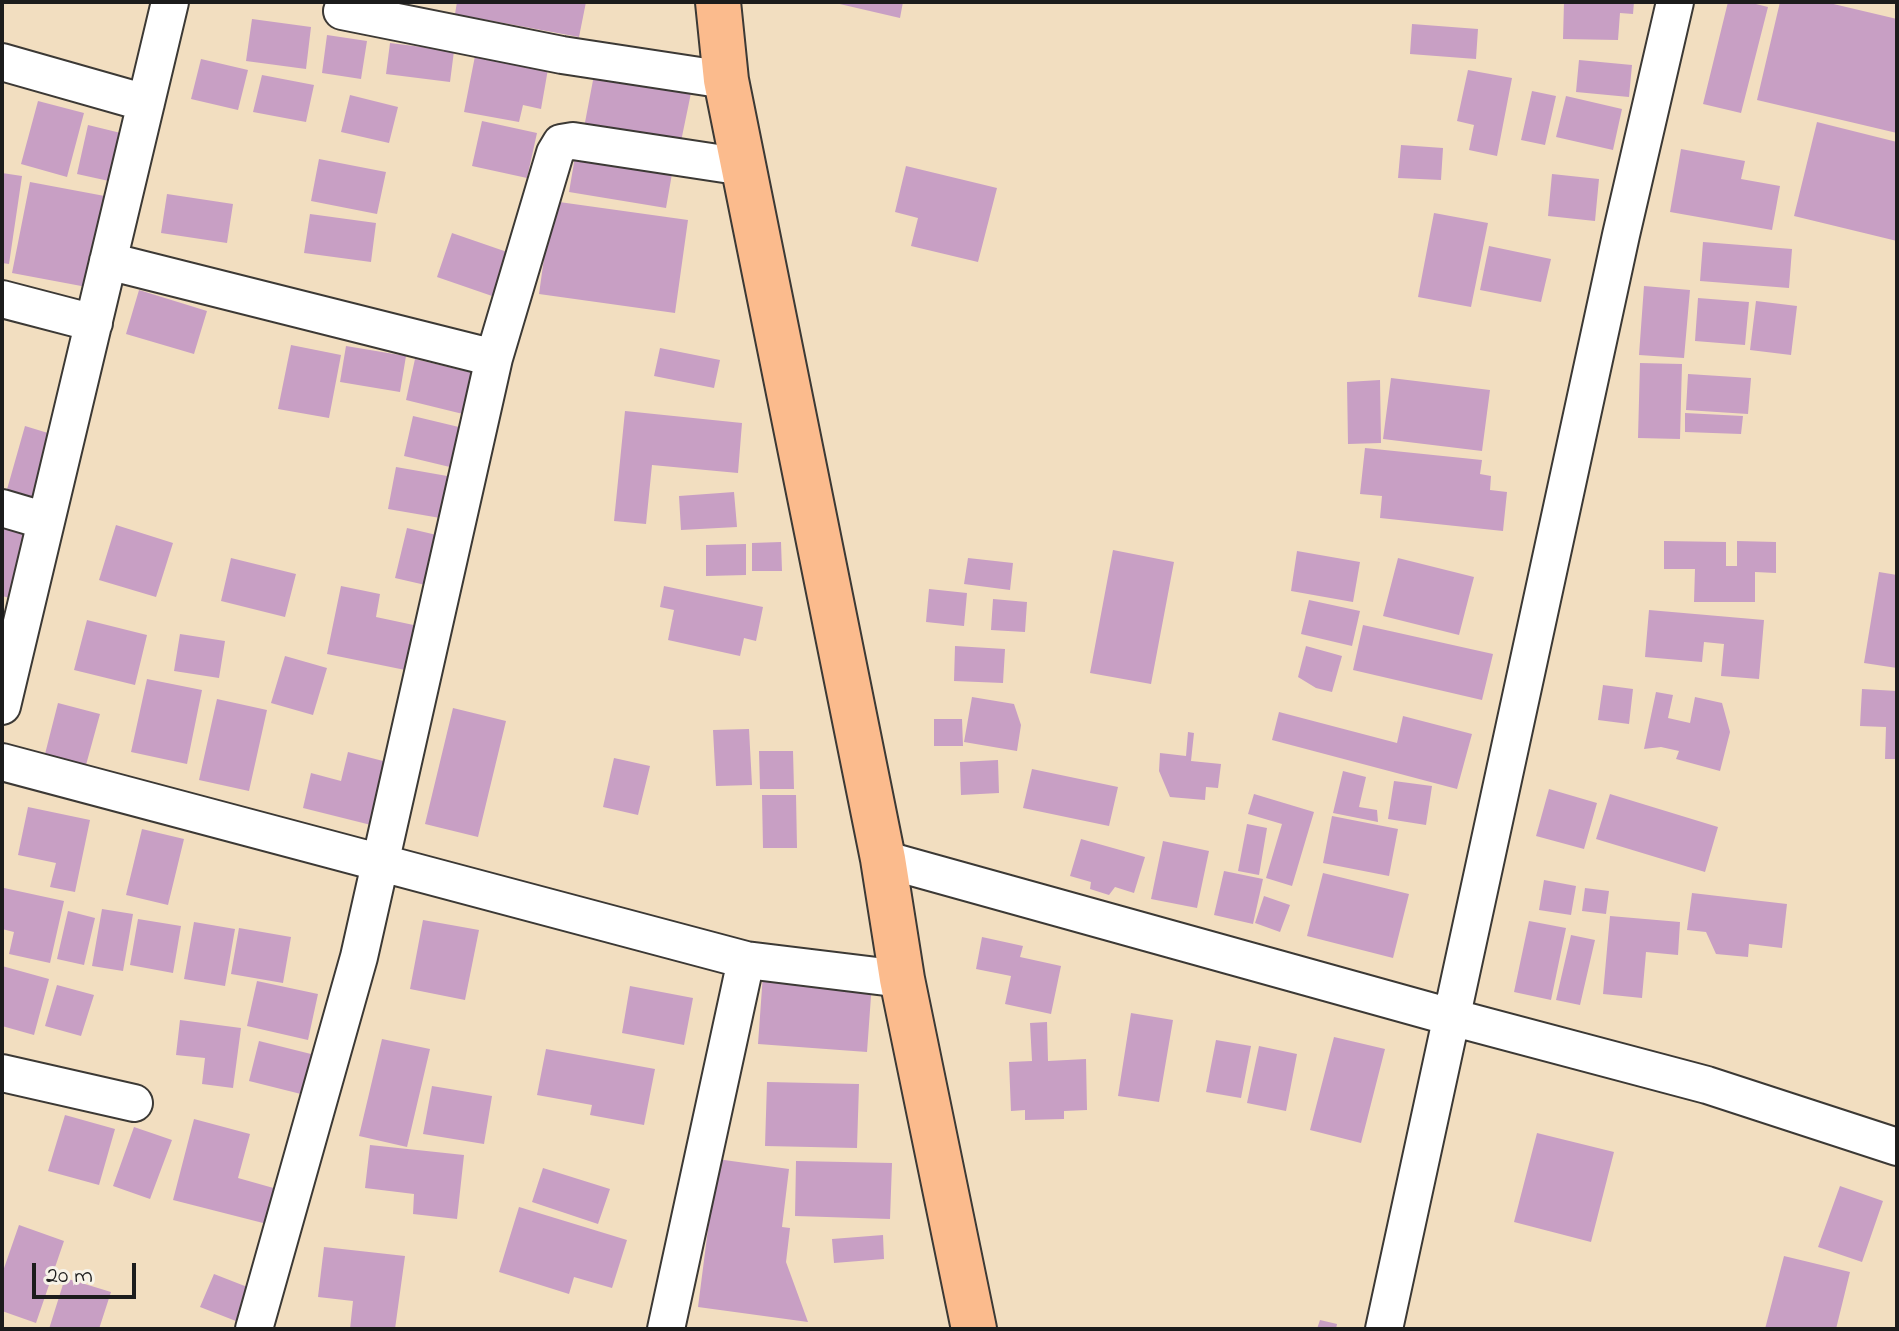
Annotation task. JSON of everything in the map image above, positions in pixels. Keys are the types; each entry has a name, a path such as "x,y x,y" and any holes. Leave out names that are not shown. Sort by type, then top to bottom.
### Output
{"main road":[{"path":"718,2 726,80 883,859 902,979 974,1329"}],"street":[{"path":"2,706 170,2"},
{"path":"1384,1329 1614,266 1675,2"},
{"path":"342,11 562,55 726,80"},
{"path":"2,62 146,103"},
{"path":"254,1329 359,957 494,358 555,153 561,143 573,141 744,167"},
{"path":"108,261 494,358"},
{"path":"2,299 94,323"},
{"path":"2,508 46,521"},
{"path":"2,762 746,960 902,979"},
{"path":"883,859 1707,1085 1897,1147"},
{"path":"666,1329 746,960"},
{"path":"2,1073 134,1103"}],"building":[{"path":"457,2 586,2 579,37 455,14"},
{"path":"831,2 903,2 900,18"},
{"path":"1564,2 1634,2 1633,14 1620,13 1618,40 1563,39"},
{"path":"1728,2 1748,2 1768,7 1741,113 1703,104"},
{"path":"1780,2 1825,2 1897,19 1897,133 1757,100"},
{"path":"252,19 311,27 306,69 246,61"},
{"path":"1412,24 1478,29 1476,59 1410,54"},
{"path":"327,35 367,41 361,79 322,73"},
{"path":"390,43 454,51 450,82 386,74"},
{"path":"475,56 548,69 541,109 523,105 519,122 464,112"},
{"path":"201,59 248,70 238,110 191,99"},
{"path":"1579,60 1632,65 1629,97 1576,92"},
{"path":"1468,70 1512,78 1497,156 1469,150 1474,125 1457,121"},
{"path":"262,75 314,85 306,122 253,112"},
{"path":"594,75 691,93 679,151 583,133"},
{"path":"1532,91 1556,96 1545,145 1521,140"},
{"path":"350,95 398,107 389,143 341,132"},
{"path":"1566,96 1622,109 1613,150 1556,137"},
{"path":"38,101 84,113 67,177 21,164"},
{"path":"482,121 537,133 527,178 472,166"},
{"path":"1817,122 1897,142 1897,241 1794,216"},
{"path":"88,125 129,135 118,183 77,174"},
{"path":"1401,145 1443,148 1441,180 1398,178"},
{"path":"1681,149 1745,161 1741,179 1780,186 1772,230 1670,212"},
{"path":"576,151 673,168 666,208 569,192"},
{"path":"319,159 386,172 377,214 311,201"},
{"path":"906,166 997,188 978,262 911,246 918,218 895,212"},
{"path":"2,173 22,176 9,264 2,263"},
{"path":"1552,174 1599,179 1595,221 1548,216"},
{"path":"30,182 110,197 92,288 12,273"},
{"path":"167,194 233,204 227,243 161,233"},
{"path":"552,201 688,220 675,313 539,294"},
{"path":"1434,213 1488,223 1471,307 1418,297"},
{"path":"310,214 376,223 371,262 304,253"},
{"path":"452,233 510,253 495,297 437,277"},
{"path":"1703,242 1792,249 1789,288 1700,281"},
{"path":"1489,246 1551,259 1541,302 1480,290"},
{"path":"1644,286 1690,290 1684,358 1639,355"},
{"path":"139,290 207,311 194,354 126,334"},
{"path":"1698,298 1749,302 1745,345 1695,341"},
{"path":"1756,301 1797,306 1791,355 1750,350"},
{"path":"291,345 341,355 329,418 278,409"},
{"path":"346,346 406,356 400,392 340,382"},
{"path":"660,348 720,360 714,388 654,376"},
{"path":"415,359 477,374 467,415 406,400"},
{"path":"1640,363 1682,364 1680,439 1638,438"},
{"path":"1688,374 1751,378 1748,414 1686,410"},
{"path":"1391,378 1490,390 1482,451 1383,439"},
{"path":"1380,380 1381,443 1348,444 1347,382"},
{"path":"625,411 742,423 738,473 652,465 646,524 614,521"},
{"path":"1685,413 1743,416 1741,434 1685,432"},
{"path":"413,416 463,428 454,468 404,456"},
{"path":"25,426 61,437 42,503 6,493"},
{"path":"1365,448 1482,460 1480,474 1491,476 1490,490 1507,492 1503,531 1380,518 1382,496 1360,494"},
{"path":"396,467 453,477 446,519 388,509"},
{"path":"734,492 737,527 681,530 679,496"},
{"path":"2,524 30,531 14,599 2,596"},
{"path":"116,525 173,543 156,597 99,580"},
{"path":"407,528 445,537 434,587 395,578"},
{"path":"1664,541 1726,542 1726,566 1737,566 1737,541 1776,542 1776,573 1755,572 1755,602 1694,602 1695,569 1664,569"},
{"path":"781,542 782,571 752,571 752,543"},
{"path":"746,544 746,575 706,576 706,545"},
{"path":"1113,550 1174,562 1151,684 1090,673"},
{"path":"1297,551 1360,562 1353,602 1291,591"},
{"path":"231,558 296,574 285,617 221,601"},
{"path":"968,558 1013,563 1010,590 964,584"},
{"path":"1398,558 1474,577 1459,635 1383,616"},
{"path":"1879,572 1897,575 1897,668 1864,663"},
{"path":"341,586 380,594 376,617 423,627 415,672 327,654"},
{"path":"664,586 763,607 756,641 744,638 740,656 668,640 674,610 660,607"},
{"path":"929,589 967,593 964,626 926,622"},
{"path":"993,599 1027,602 1025,632 991,630"},
{"path":"1309,600 1360,611 1352,646 1301,634"},
{"path":"1649,610 1764,620 1759,679 1721,676 1724,644 1704,642 1702,662 1645,657"},
{"path":"87,620 147,635 135,685 74,670"},
{"path":"1363,625 1493,654 1482,700 1353,670"},
{"path":"180,634 225,641 219,678 174,671"},
{"path":"955,646 1005,649 1003,683 954,681"},
{"path":"1306,646 1342,656 1332,692 1316,688 1298,677"},
{"path":"285,656 327,668 313,715 271,703"},
{"path":"147,679 202,690 187,764 131,752"},
{"path":"1603,685 1633,689 1629,724 1598,720"},
{"path":"1862,689 1897,691 1897,759 1885,759 1886,727 1860,726"},
{"path":"1656,692 1673,695 1668,718 1690,723 1695,697 1722,703 1730,732 1720,771 1676,759 1679,751 1661,747 1644,749"},
{"path":"972,697 1014,704 1021,725 1017,751 964,742"},
{"path":"217,699 267,710 249,791 199,780"},
{"path":"58,703 100,714 86,765 45,754"},
{"path":"453,708 506,721 478,837 425,824"},
{"path":"1279,712 1397,743 1403,716 1472,734 1457,789 1272,740"},
{"path":"934,719 962,719 963,746 934,746"},
{"path":"749,729 752,785 716,786 713,730"},
{"path":"1188,732 1194,733 1191,761 1221,764 1218,788 1206,787 1205,800 1170,797 1159,771 1160,753 1186,756"},
{"path":"759,751 793,751 794,789 760,789"},
{"path":"348,752 387,762 371,825 303,808 311,773 341,781"},
{"path":"614,758 650,766 638,815 603,807"},
{"path":"998,760 999,793 961,795 960,762"},
{"path":"1032,769 1118,787 1109,826 1023,808"},
{"path":"1343,771 1366,777 1359,807 1377,810 1378,822 1333,813"},
{"path":"1394,781 1432,786 1426,825 1388,819"},
{"path":"1549,789 1597,803 1584,849 1536,836"},
{"path":"1254,794 1314,812 1292,886 1266,878 1282,824 1248,814"},
{"path":"1610,794 1718,827 1705,872 1596,839"},
{"path":"762,795 796,795 797,848 763,848"},
{"path":"28,807 90,820 75,892 50,887 56,863 18,855"},
{"path":"1332,816 1398,829 1389,876 1323,863"},
{"path":"1247,824 1267,828 1259,875 1238,871"},
{"path":"142,829 184,839 168,905 126,895"},
{"path":"1081,839 1145,857 1134,893 1115,887 1109,895 1090,889 1091,882 1070,876"},
{"path":"1163,841 1209,851 1197,908 1151,899"},
{"path":"1224,871 1263,879 1253,924 1214,915"},
{"path":"1323,873 1409,894 1393,958 1307,936"},
{"path":"1544,880 1576,886 1571,915 1539,910"},
{"path":"4,888 64,901 50,963 9,954 14,932 2,929"},
{"path":"1585,888 1609,891 1606,914 1582,911"},
{"path":"1692,893 1787,904 1782,948 1749,944 1748,957 1716,954 1706,932 1687,930"},
{"path":"1264,896 1290,905 1280,932 1255,923"},
{"path":"102,909 133,914 123,971 92,966"},
{"path":"68,911 95,918 84,965 57,959"},
{"path":"1610,916 1680,922 1678,955 1646,952 1642,998 1603,994"},
{"path":"138,919 181,926 173,973 130,965"},
{"path":"423,920 479,930 465,1000 410,989"},
{"path":"1529,921 1566,928 1551,1000 1514,992"},
{"path":"194,922 235,929 225,986 184,979"},
{"path":"239,928 291,937 283,983 231,974"},
{"path":"1571,935 1595,940 1580,1005 1556,1000"},
{"path":"982,937 1023,946 1020,957 1061,966 1051,1014 1005,1004 1011,976 976,969"},
{"path":"2,966 49,979 34,1035 2,1026"},
{"path":"763,974 872,982 867,1052 758,1044"},
{"path":"257,981 318,994 308,1040 247,1026"},
{"path":"57,985 94,995 81,1036 45,1026"},
{"path":"630,986 693,998 684,1045 622,1033"},
{"path":"1131,1013 1173,1020 1159,1102 1118,1096"},
{"path":"180,1020 241,1028 233,1088 202,1084 205,1058 176,1055"},
{"path":"1047,1022 1048,1061 1086,1059 1087,1110 1064,1111 1064,1119 1025,1120 1025,1110 1011,1111 1009,1062 1032,1061 1030,1023"},
{"path":"1334,1037 1385,1049 1361,1143 1310,1130"},
{"path":"382,1039 430,1049 407,1147 359,1136"},
{"path":"1216,1040 1251,1046 1241,1098 1206,1092"},
{"path":"259,1041 315,1055 305,1095 249,1081"},
{"path":"1259,1046 1297,1054 1286,1111 1247,1103"},
{"path":"546,1049 655,1069 644,1125 590,1115 592,1105 537,1095"},
{"path":"767,1082 859,1084 857,1148 765,1146"},
{"path":"432,1086 492,1096 484,1144 423,1134"},
{"path":"65,1115 115,1129 99,1185 48,1171"},
{"path":"194,1119 250,1134 238,1178 277,1189 267,1224 173,1200"},
{"path":"134,1127 172,1140 150,1199 113,1186"},
{"path":"1537,1133 1614,1152 1591,1242 1514,1222"},
{"path":"370,1145 464,1155 457,1219 413,1214 414,1194 365,1188"},
{"path":"717,1159 789,1169 782,1227 790,1228 786,1262 808,1322 698,1307"},
{"path":"796,1161 892,1163 890,1219 795,1216"},
{"path":"543,1168 610,1189 598,1224 532,1202"},
{"path":"1840,1186 1883,1201 1862,1262 1818,1247"},
{"path":"519,1207 627,1240 612,1288 574,1277 569,1294 499,1272"},
{"path":"19,1225 64,1241 36,1323 2,1311 2,1274"},
{"path":"883,1235 884,1259 834,1263 832,1239"},
{"path":"324,1247 405,1256 395,1329 350,1329 353,1301 318,1297"},
{"path":"1784,1256 1850,1272 1836,1329 1765,1329"},
{"path":"214,1274 255,1290 241,1323 200,1307"},
{"path":"65,1278 111,1292 99,1329 49,1329"},
{"path":"1320,1320 1337,1324 1336,1329 1317,1329"}]}
